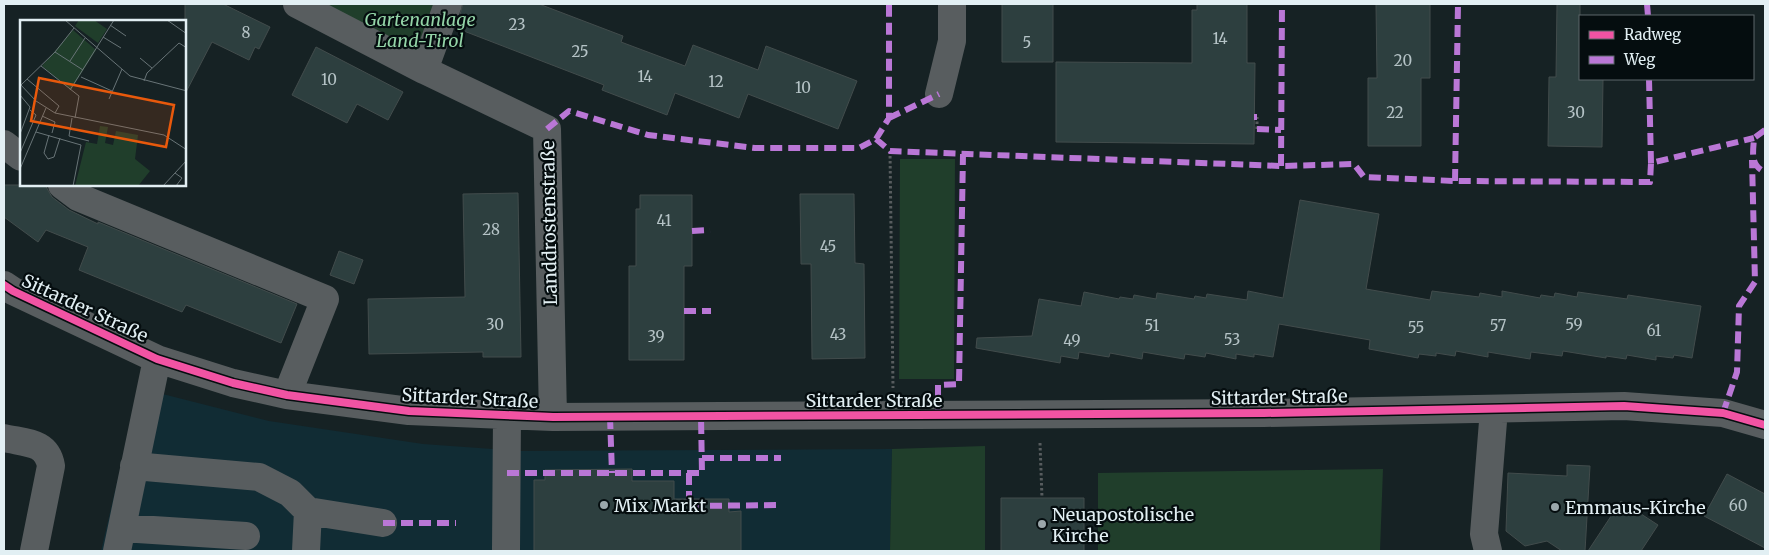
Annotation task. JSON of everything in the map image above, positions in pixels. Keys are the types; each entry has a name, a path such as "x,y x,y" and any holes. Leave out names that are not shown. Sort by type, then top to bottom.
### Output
{"street":[{"name":"Landdrostenstraße","path":"297,4 424,70 547,129 553,417"},
{"path":"424,70 448,4"},
{"path":"939,94 952,41 952,4"},
{"path":"4,144 20,156"},
{"path":"63,186 78,197 325,299 287,395"},
{"name":"Sittarder Straße","path":"4,285 157,359 233,383 287,395 409,411 553,417 1264,413 1624,406 1723,413 1765,425"},
{"path":"157,359 119,540 246,536"},
{"path":"1488,551 1484,534 1494,409"},
{"path":"506,551 507,416"},
{"path":"4,438 40,446 50,457 51,466 34,551"},
{"path":"134,466 258,477 290,493 308,511 383,523"},
{"path":"306,551 308,511"}],"path":[{"path":"1257,117 1257,129"},
{"path":"890,151 893,415"},
{"path":"1040,414 1042,498"}],"shaded area":[{"path":"139,388 269,421 423,444 522,451 892,449 890,551 101,551"}],"green space":[{"name":"Gartenanlage Land-Tirol","path":"316,4 459,4 434,67"},
{"path":"900,159 955,159 954,379 899,379"},
{"path":"985,446 985,551 890,551 892,449"},
{"path":"1383,469 1380,551 1098,551 1098,473"}],"building":[{"path":"185,4 223,4 270,27 259,49 255,47 249,60 212,42 186,92"},
{"path":"463,4 539,4 623,36 621,42 685,66 693,45 758,70 766,46 857,81 838,129 748,94 739,118 675,93 667,115 602,90 604,85 456,28"},
{"path":"1002,4 1053,4 1053,62 1002,62"},
{"path":"1197,4 1247,4 1247,63 1255,63 1254,144 1056,142 1056,62 1192,63 1192,10 1197,10"},
{"path":"1376,4 1430,4 1430,78 1421,78 1421,146 1368,146 1368,78 1377,78"},
{"path":"1557,4 1580,4 1579,80 1603,80 1602,147 1548,146 1549,77 1556,77"},
{"path":"316,47 403,92 388,120 357,104 347,123 292,95"},
{"path":"4,185 46,186 52,197 69,210 98,224 98,222 297,304 281,343 186,305 182,312 79,270 88,247 46,230 38,242 4,217"},
{"path":"518,193 521,357 483,357 483,352 369,354 368,299 465,297 463,194"},
{"path":"800,194 854,194 855,263 864,264 865,358 812,359 811,264 801,264"},
{"path":"640,195 692,195 692,266 684,266 684,360 629,360 629,266 636,266 636,209 640,209"},
{"path":"1300,200 1379,214 1366,289 1430,300 1432,291 1479,297 1480,293 1502,297 1502,291 1540,298 1541,295 1554,297 1555,293 1577,297 1578,292 1627,299 1628,295 1701,306 1692,358 1674,355 1673,358 1656,356 1656,360 1627,355 1626,359 1606,356 1606,358 1563,351 1562,356 1531,352 1530,359 1488,352 1488,357 1456,351 1455,356 1436,353 1436,356 1419,354 1418,358 1369,349 1370,340 1279,324 1273,357 1254,354 1254,357 1236,354 1236,359 1206,353 1205,357 1185,354 1184,359 1143,352 1142,359 1110,353 1109,357 1079,352 1078,359 1061,356 1060,363 976,348 977,338 1032,336 1039,299 1081,306 1084,292 1119,299 1120,297 1133,299 1134,295 1156,299 1157,293 1194,299 1195,296 1206,298 1207,294 1247,300 1248,291 1283,298"},
{"path":"339,251 363,260 354,284 330,275"},
{"name":"Emmaus-Kirche","path":"1567,465 1590,466 1585,551 1562,551 1547,541 1525,546 1506,531 1508,473 1567,476"},
{"name":"Mix Markt","path":"632,469 632,481 674,481 674,499 729,499 729,512 741,511 741,551 534,551 534,480 545,480 545,470"},
{"path":"1727,474 1765,494 1765,548 1704,516"},
{"name":"Neuapostolische Kirche","path":"1001,498 1084,498 1084,551 1001,551"},
{"path":"1621,501 1658,525 1641,551 1588,551"}],"marked path":[{"path":"876,139 889,118 889,4"},
{"path":"1281,166 1282,4"},
{"path":"1455,181 1458,4"},
{"path":"1647,4 1648,15"},
{"path":"1649,80 1651,163"},
{"path":"889,118 939,94"},
{"path":"547,129 569,111 648,135 755,148 859,148 876,139 890,151 1281,166 1354,164 1364,177 1455,181 1650,182 1651,163 1754,138"},
{"path":"1257,129 1281,130"},
{"path":"1765,130 1754,138 1753,154 1757,166 1765,172"},
{"path":"938,415 938,385 959,384 963,154"},
{"path":"1723,413 1737,372 1739,306 1755,282 1752,160"},
{"path":"692,231 710,230"},
{"path":"684,311 711,311"},
{"path":"507,473 702,473 701,416"},
{"path":"610,417 612,473"},
{"path":"702,458 781,458"},
{"path":"689,473 689,506 781,505"},
{"path":"383,523 456,523"}],"cycle path":[{"path":"4,285 157,359 233,383 287,395 409,411 553,417 1264,413 1624,406 1723,413 1765,425"}],"place":[{"name":"Mix Markt","path":"604,505"},
{"name":"Emmaus-Kirche","path":"1555,507"},
{"name":"Neuapostolische Kirche","path":"1042,524"}]}
